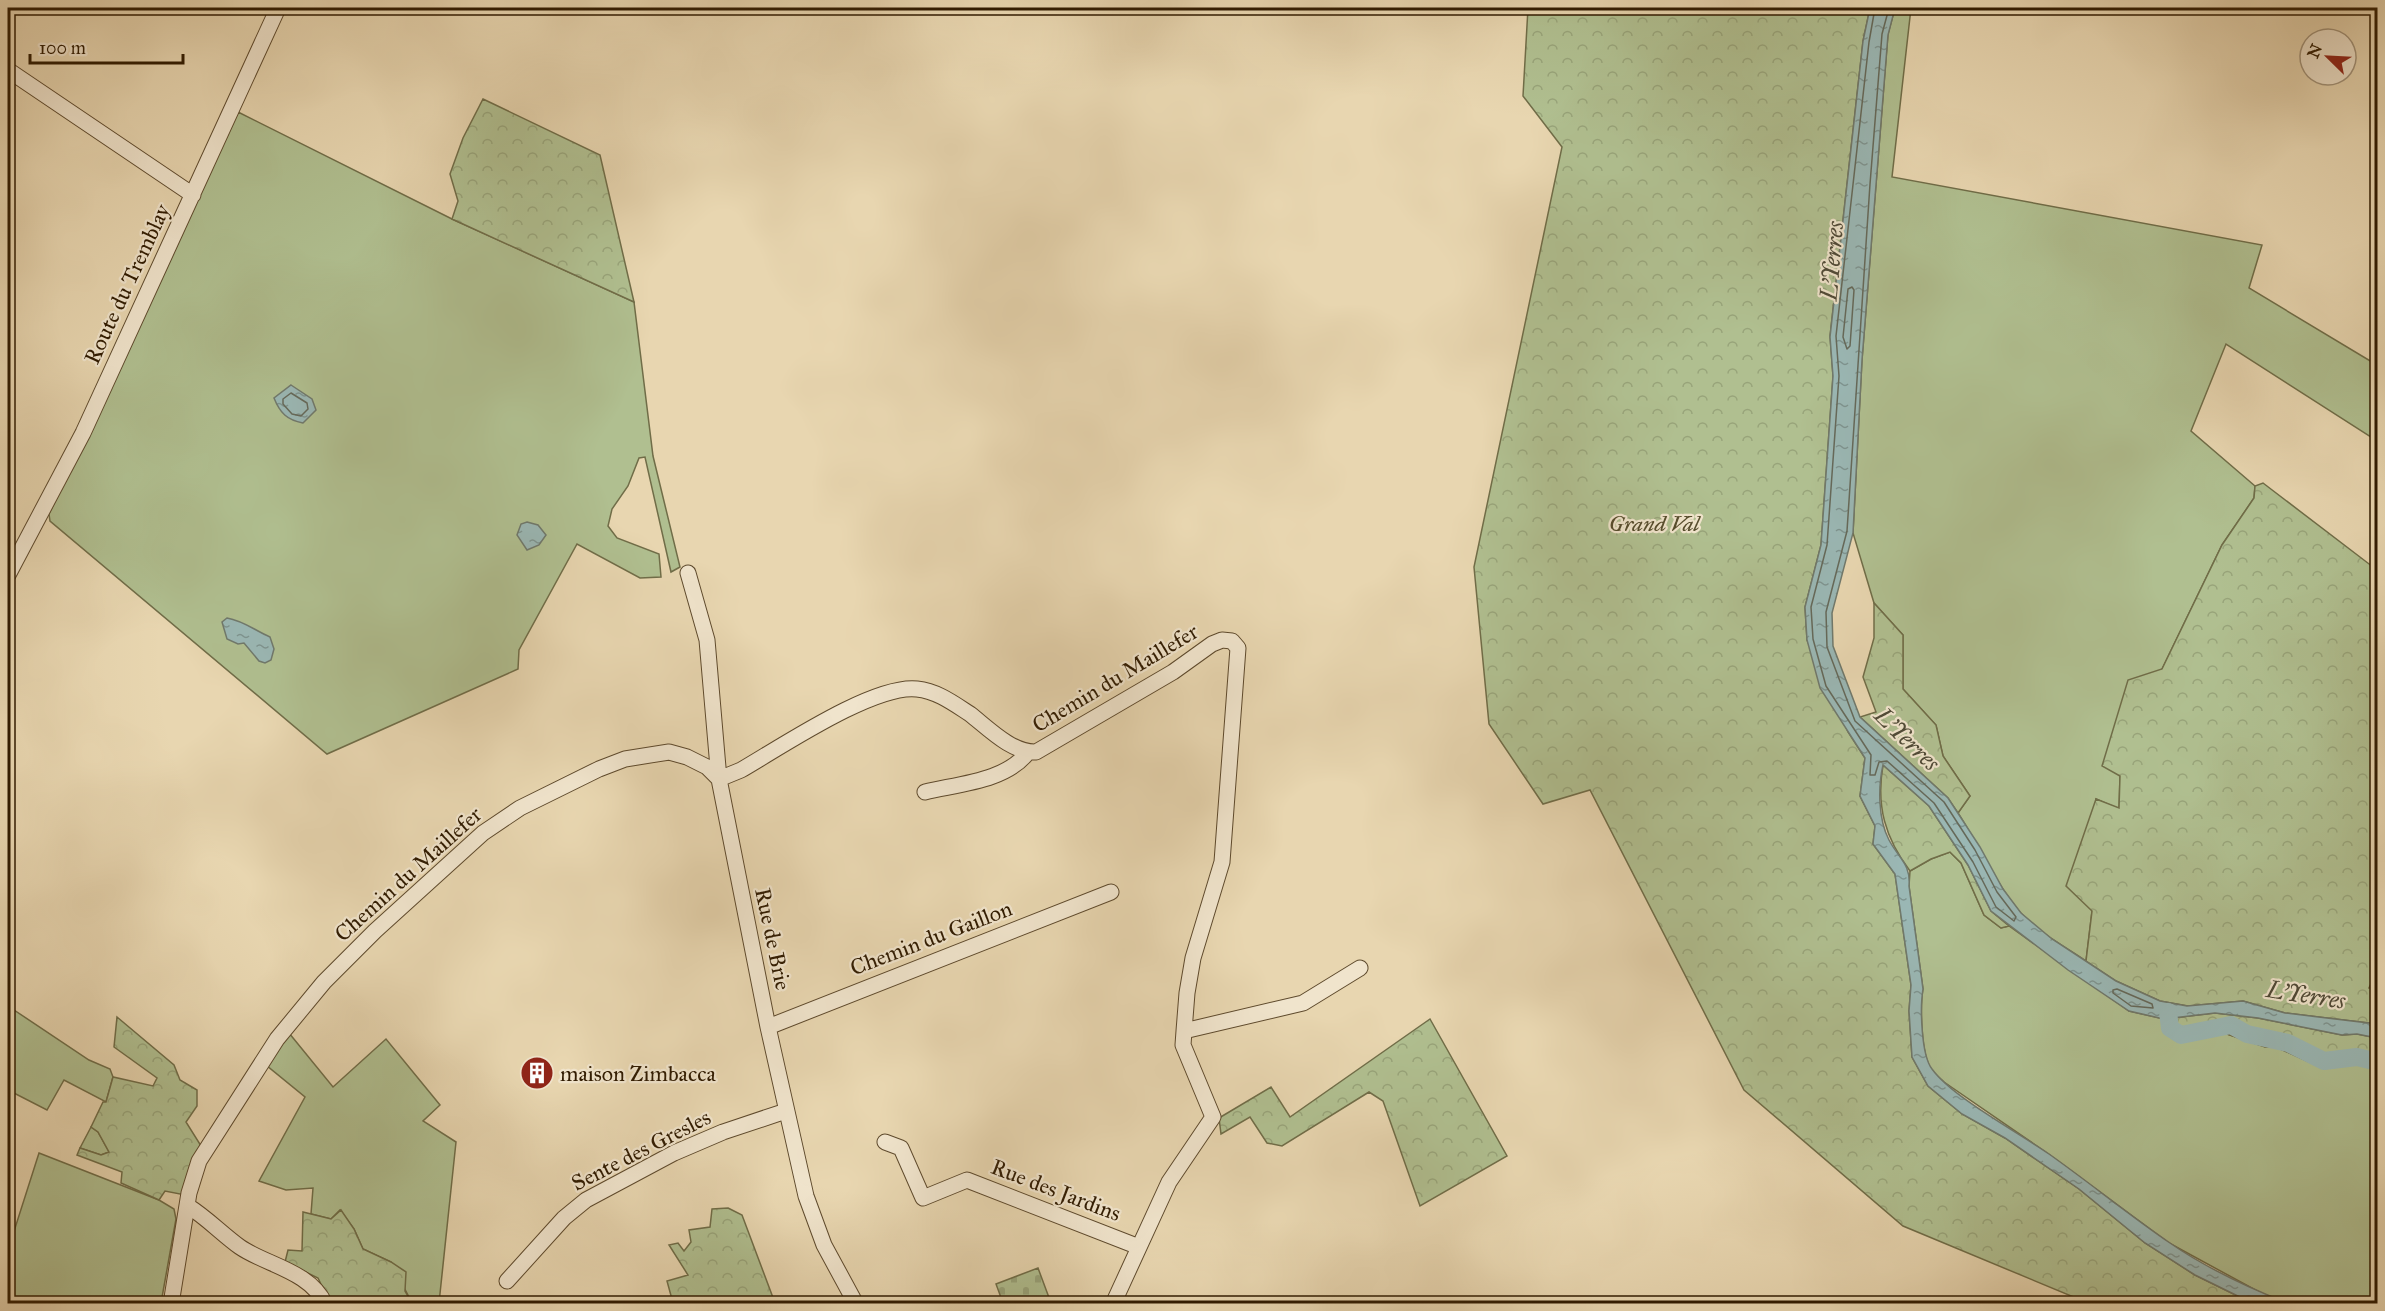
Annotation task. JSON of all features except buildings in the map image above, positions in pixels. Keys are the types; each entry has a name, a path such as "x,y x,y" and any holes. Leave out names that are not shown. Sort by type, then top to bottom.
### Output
{"street":[{"name":"Route du Tremblay","path":"8,575 83,433 193,195 272,10"},
{"path":"8,70 193,195"},
{"name":"Rue de Brie","path":"688,573 707,640 719,779 786,1111 806,1196 824,1245 856,1304"},
{"name":"Chemin du Maillefer","path":"171,1304 192,1177 278,1039 324,982 483,832 541,796 625,759 669,753 687,757 707,766 719,779 741,770 869,697 894,689 932,692 1028,752 1046,748 1173,672 1212,644 1222,640 1232,641 1239,648 1239,660 1221,862 1194,958 1187,993 1184,1031"},
{"path":"925,792 994,775 1020,763 1028,752"},
{"name":"Chemin du Gaillon","path":"768,1027 1111,892"},
{"path":"1113,1304 1169,1182 1213,1117 1183,1045 1184,1031 1303,1003 1360,968"},
{"name":"Sente des Gresles","path":"507,1281 564,1218 586,1200 674,1153 723,1132 786,1111"},
{"name":"Rue des Jardins","path":"885,1142 901,1148 923,1198 967,1180 1139,1247"},
{"path":"188,1206 241,1247 283,1267 307,1283 325,1304"}],"green space":[{"name":"Grand Val","path":"1528,8 1870,8 1863,41 1830,336 1833,376 1821,545 1805,607 1807,640 1848,732 1865,758 1860,796 1875,826 1873,844 1895,874 1911,985 1909,1011 1912,1057 1928,1086 1962,1114 2005,1138 2079,1189 2145,1243 2195,1275 2252,1303 2088,1303 1903,1226 1744,1090 1590,790 1543,804 1489,724 1474,567 1562,147 1523,96"},
{"path":"1895,8 1911,8 1892,177 2262,245 2249,288 2377,365 2377,441 2226,344 2191,431 2255,486 2254,498 2222,545 2162,669 2120,776 2119,809 2096,799 2092,911 2086,961 2042,932 2019,911 2002,888 1958,813 1970,796 1943,756 1936,725 1903,689 1903,635 1874,603 1853,533 1862,360 1888,34"},
{"path":"483,99 600,155 634,302 452,219 458,201 450,174 463,138"},
{"path":"238,112 452,219 634,302 653,456 680,567 671,572 645,457 639,458 628,486 612,509 608,526 617,538 659,554 661,577 640,578 577,544 519,650 518,669 327,754 50,521 49,514"},
{"path":"2263,483 2377,570 2378,969 2369,988 2377,989 2377,1024 2285,1013 2243,1001 2188,1006 2160,1001 2116,981 2086,961 2092,911 2066,886 2096,799 2119,808 2120,776 2102,766 2128,680 2162,669 2222,545 2254,498 2255,486"},
{"path":"1874,603 1903,635 1903,689 1936,725 1943,756 1970,796 1958,813 1948,798 1860,717 1876,712 1863,677 1874,638"},
{"path":"1883,765 1929,806 1968,865 1991,911 2009,926 2001,928 1984,915 1961,863 1950,852 1931,859 1910,871 1894,846 1884,821 1881,794"},
{"path":"1950,852 1961,863 1984,915 2001,928 2009,926 2129,1011 2164,1019 2164,1031 2202,1038 2221,1032 2265,1047 2274,1046 2318,1066 2360,1065 2377,1070 2377,1303 2287,1303 2261,1293 2169,1243 1934,1073 1928,1062 1923,1041 1923,989 1909,886 1910,871 1931,859"},
{"path":"8,1006 89,1060 110,1069 113,1077 106,1102 64,1080 47,1110 8,1090"},
{"path":"2215,1013 2258,1018 2342,1035 2357,1034 2377,1038 2377,1070 2360,1065 2318,1066 2274,1046 2266,1047 2221,1032 2181,1042 2164,1031 2164,1019"},
{"path":"117,1017 174,1065 180,1080 197,1090 197,1106 186,1122 203,1149 185,1195 165,1191 159,1200 121,1183 122,1172 77,1155 80,1148 101,1155 109,1152 98,1132 91,1127 103,1102 106,1102 113,1077 153,1086 157,1078 114,1047"},
{"path":"1430,1019 1507,1156 1420,1206 1383,1101 1369,1092 1282,1146 1267,1143 1250,1117 1221,1134 1219,1118 1271,1087 1290,1117"},
{"path":"289,1033 333,1087 386,1039 440,1105 423,1121 456,1142 439,1303 412,1303 391,1262 363,1249 354,1229 340,1210 331,1219 311,1214 313,1188 286,1190 259,1181 305,1097 266,1065"},
{"path":"91,1127 98,1132 109,1152 101,1155 80,1148"},
{"path":"39,1153 159,1200 174,1209 176,1219 161,1303 8,1303 8,1250"},
{"path":"728,1208 742,1215 775,1303 673,1303 667,1281 688,1275 669,1245 678,1243 684,1251 691,1242 689,1230 710,1227 712,1209"},
{"path":"341,1210 354,1229 363,1249 406,1272 405,1291 412,1303 330,1303 318,1278 285,1262 288,1250 302,1251 303,1212 331,1219"},
{"path":"1038,1268 1051,1303 1003,1303 996,1284"}],"water":[{"path":"1870,8 1895,8 1888,35 1862,360 1853,533 1832,613 1833,646 1860,717 1948,798 1980,847 2003,889 2021,913 2052,939 2116,981 2160,1001 2187,1006 2243,1001 2285,1013 2377,1024 2377,1038 2357,1034 2342,1035 2258,1018 2215,1013 2164,1019 2129,1011 2068,970 1991,911 1968,865 1929,806 1883,765 1880,783 1881,813 1885,832 1908,872 1923,989 1922,1031 1928,1062 1942,1080 1970,1103 2049,1154 2170,1243 2227,1276 2287,1303 2252,1303 2195,1275 2145,1243 2079,1189 2005,1138 1962,1114 1928,1086 1912,1057 1909,1011 1911,985 1895,874 1873,844 1875,826 1860,796 1865,758 1820,688 1807,640 1805,607 1821,545 1833,376 1830,337 1863,41"},
{"path":"291,385 312,399 316,410 303,423 285,415 274,398"},
{"path":"527,522 538,525 546,535 539,545 527,550 517,535 521,524"},
{"path":"227,618 244,623 270,637 274,649 271,660 265,663 259,661 244,643 238,644 227,639 222,622"}],"waterway":[{"path":"2168,1012 2170,1028 2181,1035 2231,1025 2247,1034 2288,1043 2324,1061 2357,1057 2378,1062"}],"place":[{"name":"maison Zimbacca","path":"537,1073"}],"water label":[{"name":"L'Yerres","path":"1832,261"},
{"name":"L'Yerres","path":"1907,739"},
{"name":"L'Yerres","path":"2306,995"}]}
